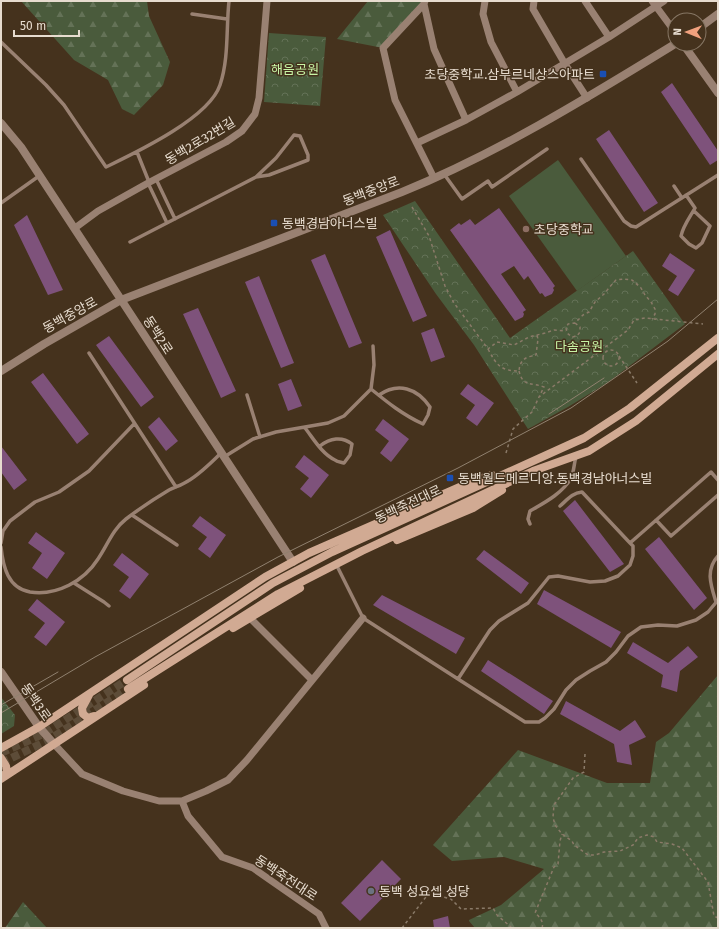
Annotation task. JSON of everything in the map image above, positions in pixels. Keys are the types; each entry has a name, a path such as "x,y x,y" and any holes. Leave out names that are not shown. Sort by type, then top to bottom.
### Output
{"main road":[{"name":"동백죽전대로","path":"718,338 630,408 584,438 332,552 272,583 127,685 278,594 362,551 533,471 589,451 636,421 718,354"},
{"path":"1,748 39,727 265,577 309,553 478,479 523,465"},
{"path":"1,778 193,653 307,584 367,553 473,508 533,471"},
{"path":"91,693 82,708 83,714 88,718 98,715"},
{"path":"1,758 6,766 7,772 1,778"}],"street":[{"name":"동백2로32번길","path":"75,228 98,211 234,137 250,123 255,114 260,98 267,1"},
{"path":"485,1 484,14 490,42 516,92"},
{"path":"534,1 533,8 565,64 587,98"},
{"path":"585,1 609,37"},
{"path":"417,143 466,120 565,64 609,37 654,4 664,1"},
{"path":"425,3 434,49 466,120"},
{"path":"425,3 383,48 395,100 434,178"},
{"path":"654,4 667,21"},
{"path":"707,22 718,14"},
{"name":"동백중앙로","path":"1,371 44,344 121,300 444,174 504,144 587,98 667,49"},
{"path":"689,52 718,93"},
{"name":"동백2로","path":"1,123 21,147 75,228 293,562"},
{"path":"250,618 312,680"},
{"path":"54,744 82,774 123,791 158,801 182,801 228,780 247,760 363,618"},
{"name":"동백3로","path":"1,672 39,727 54,744"},
{"name":"동백죽전대로","path":"182,801 188,816 222,857 253,868 319,914 326,928"}],"lane":[{"path":"1,42 46,85 64,106 106,166 137,152 194,118 211,102 220,86 225,63 229,1"},
{"path":"192,14 228,18"},
{"path":"130,242 256,177 276,158 294,135 296,134 300,136 308,155 308,160 269,175 256,177"},
{"path":"444,174 462,199 488,181 492,187 547,149"},
{"path":"137,152 151,182 167,223"},
{"path":"580,159 624,221 631,226 636,227 718,175"},
{"path":"1,203 40,176"},
{"path":"151,182 175,218"},
{"path":"674,186 682,198"},
{"path":"686,195 695,208 682,230 681,236 699,252"},
{"path":"694,211 710,226 702,243 696,248"},
{"path":"1,547 6,573 12,582 22,589 36,592 48,592 70,586 91,569 116,529 125,520 176,487 190,480 222,455 253,439 276,432 305,428 344,416 371,389 374,365 373,346"},
{"path":"89,353 176,487"},
{"path":"371,389 379,395 410,418 423,424 428,415 430,407 424,399 410,390 400,387 379,395"},
{"path":"247,395 260,437"},
{"path":"1,543 3,531 10,520 35,502 59,492 89,472 134,424"},
{"path":"305,428 320,446 335,461 344,463 350,455 352,444 346,439 335,438 320,446"},
{"path":"530,524 528,519 530,511 548,501 563,488 571,478 576,456"},
{"path":"630,542 711,472 718,480"},
{"path":"458,679 490,630 499,621 528,603 549,577 558,576 590,582 605,581 618,576 630,565 633,556 633,546 582,492 577,492 569,497 560,506"},
{"path":"656,520 671,536 718,494"},
{"path":"132,515 177,545"},
{"path":"338,568 363,618 525,722 539,722 554,709 566,690 576,680 606,662 628,636 641,627 658,625 677,626 696,620 708,612 717,601 710,581 710,570 714,560 718,556"},
{"path":"74,583 100,598 109,606"}],"path":[{"path":"412,207 429,236 445,286 454,303 500,367 504,370 519,371"},
{"path":"566,331 568,324 575,323 583,315 590,312 595,302 616,280 632,280 641,288 655,309 656,314 652,319"},
{"path":"539,397 628,330 634,320 652,319 703,324"},
{"path":"488,349 497,342 514,345 525,338 554,330 566,331 568,335 572,337 579,334 580,327 575,323"},
{"path":"506,453 513,429 532,412 544,387 528,384 522,378 519,371 521,362 524,358 536,355 537,335"},
{"path":"617,354 618,360 615,364 610,366 603,360 605,353 610,350 617,354 637,382"},
{"path":"601,351 605,353"},
{"path":"585,754 584,772 573,778 554,805 553,817 555,825 562,834 588,855 620,851 633,845 638,838 647,835 654,837 658,842 672,844 682,848 708,882 714,916 718,918"},
{"path":"542,928 543,926 540,917 535,913 554,867 558,864 562,834"},
{"path":"402,928 429,893 451,899 461,909 493,908 497,915 512,928"}],"green space":[{"path":"21,1 147,1 149,16 170,62 163,85 134,115 122,109 108,80 74,60"},
{"path":"368,1 425,1 383,48 337,39"},
{"name":"해음공원","path":"269,33 326,37 320,106 264,102"},
{"path":"558,160 626,256 577,291 509,196"},
{"name":"다솜공원","path":"415,201 510,338 633,251 685,324 607,383 528,429 474,345 436,294 383,215"},
{"path":"718,675 718,928 475,928 469,920 501,905 544,869 504,857 452,861 433,845 518,750 607,783 650,783 656,742 669,733"},
{"path":"1,697 15,715 14,726 1,734"},
{"path":"23,902 47,928 5,928"}],"building":[{"path":"672,83 718,151 718,160 710,165 661,92"},
{"path":"609,130 658,203 644,212 596,139"},
{"path":"499,208 555,286 552,294 545,297 542,293 540,294 528,276 524,280 514,266 501,274 526,310 523,312 523,317 515,321 450,230 459,223 461,225 470,219 475,225"},
{"path":"27,215 63,290 48,295 14,225"},
{"path":"390,230 427,316 413,322 376,237"},
{"path":"670,253 695,270 678,296 668,290 677,276 662,266"},
{"path":"325,254 362,343 349,348 311,260"},
{"path":"259,276 294,363 281,368 245,282"},
{"path":"198,308 236,391 221,398 183,314"},
{"path":"434,328 445,357 431,362 421,333"},
{"path":"109,336 154,397 141,407 96,345"},
{"path":"43,373 89,434 77,444 31,382"},
{"path":"291,379 302,406 288,411 278,384"},
{"path":"468,384 494,403 477,426 466,418 475,405 460,394"},
{"path":"159,417 178,441 166,451 148,427"},
{"path":"383,419 409,439 391,462 380,453 389,441 375,430"},
{"path":"1,446 27,480 14,490 1,472"},
{"path":"304,455 329,475 311,498 300,489 309,478 295,467"},
{"path":"575,500 624,564 610,572 563,511"},
{"path":"200,516 226,535 210,558 198,549 207,537 192,526"},
{"path":"36,532 65,553 47,579 32,568 42,553 28,543"},
{"path":"659,537 707,598 694,610 645,549"},
{"path":"484,550 529,583 521,594 476,559"},
{"path":"122,553 149,574 130,599 119,591 129,577 113,565"},
{"path":"544,590 621,632 611,648 537,604"},
{"path":"382,595 465,638 456,654 373,605"},
{"path":"37,599 65,622 46,646 34,637 45,623 28,610"},
{"path":"633,642 668,663 688,646 698,657 680,671 677,692 661,687 663,675 627,653"},
{"path":"488,660 553,701 544,714 481,671"},
{"path":"566,701 620,731 635,720 646,737 629,745 632,765 617,762 614,744 560,714"},
{"name":"동백 성요셉 성당","path":"382,860 401,879 360,921 341,903"},
{"path":"448,916 450,928 434,928 433,920"}],"tunnel":[{"path":"1,753 43,734 127,680"},
{"path":"1,763 47,741 128,689"}],"tram line":[{"path":"1,713 95,657 278,557 458,468 571,408 668,341 718,299"},
{"path":"549,414 604,378"},
{"path":"1,705 58,672"}],"place":[{"name":"초당중학교.삼부르네상스아파트","path":"603,74"},
{"name":"동백경남아너스빌","path":"274,223"},
{"name":"초당중학교","path":"526,229"},
{"name":"동백월드메르디앙.동백경남아너스빌","path":"450,478"},
{"name":"동백 성요셉 성당","path":"371,891"}]}
